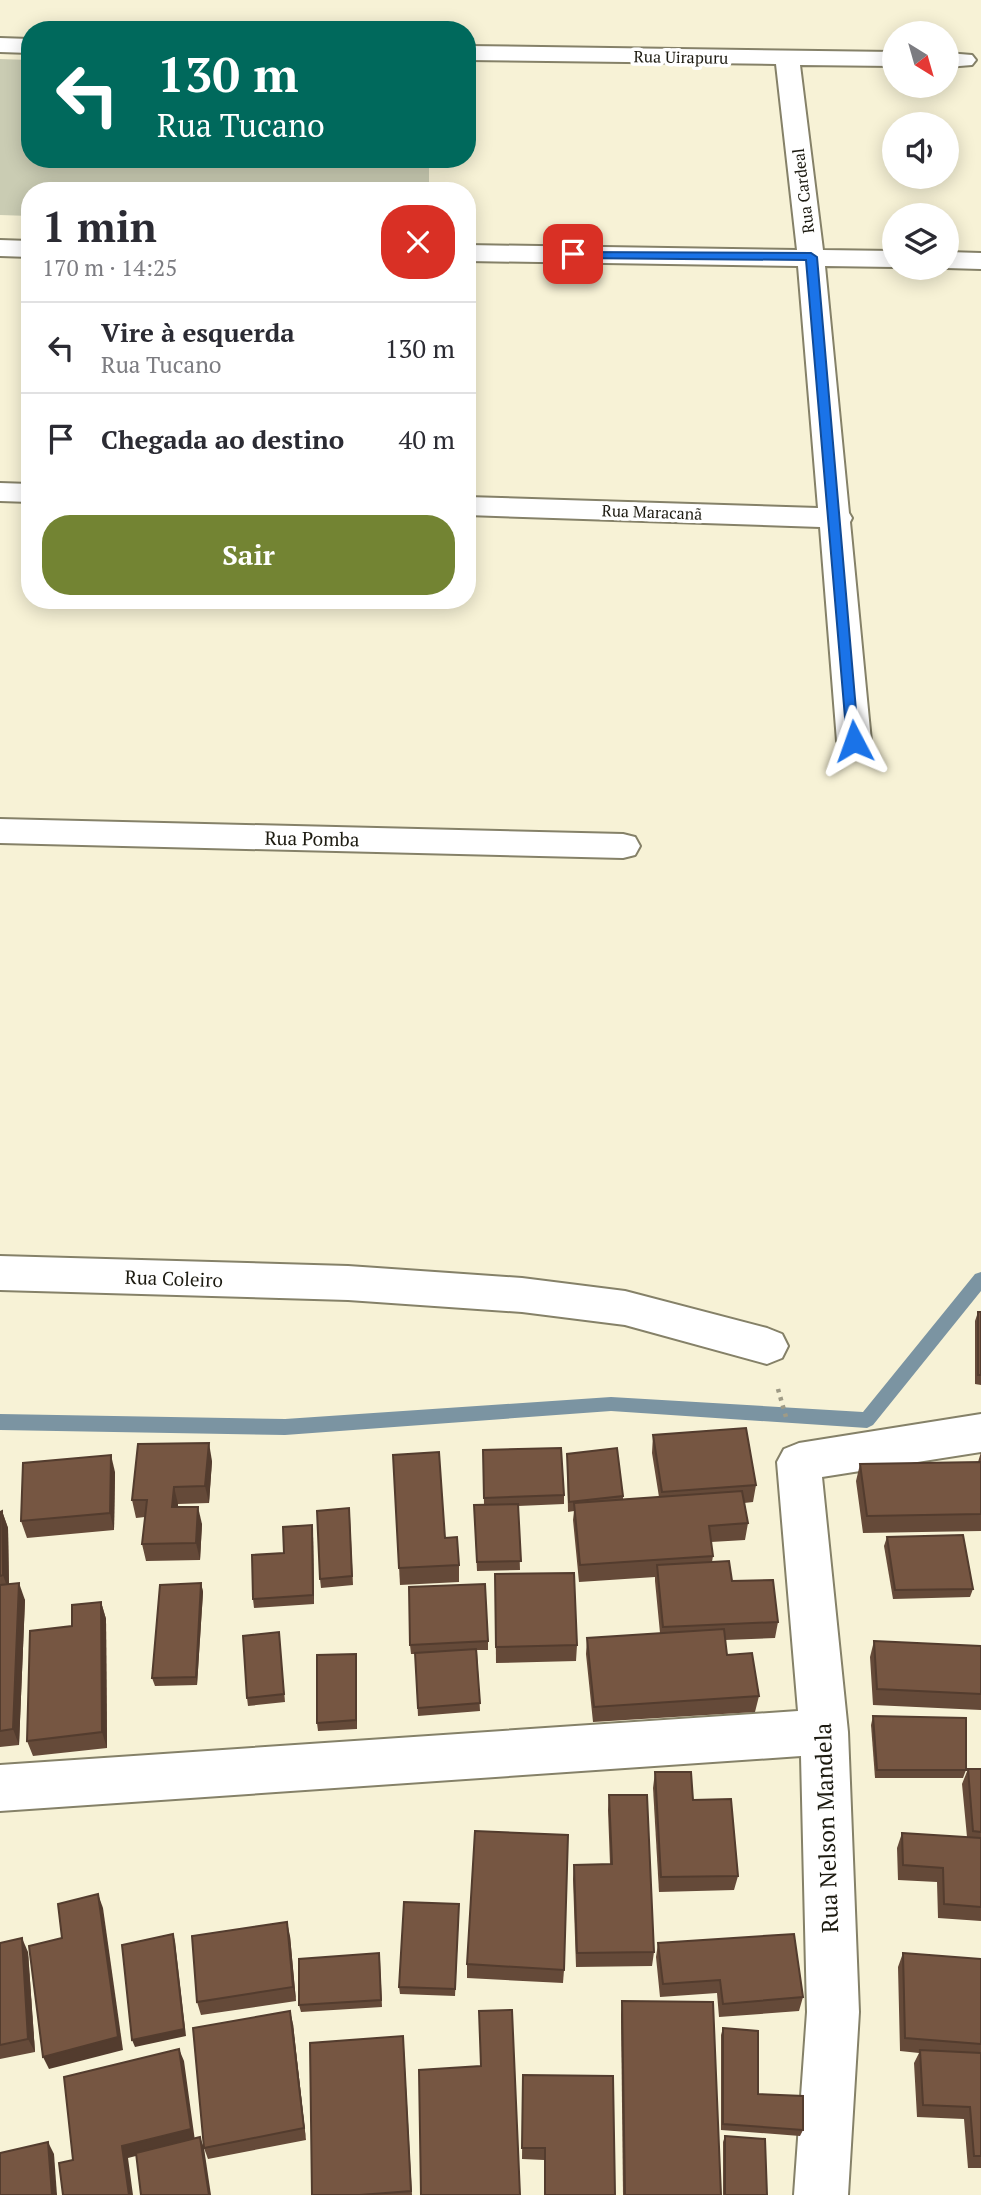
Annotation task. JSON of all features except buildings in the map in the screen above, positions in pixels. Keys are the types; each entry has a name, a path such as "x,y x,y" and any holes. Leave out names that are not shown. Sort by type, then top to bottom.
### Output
{"street":[{"path":"0,45 21,46"},
{"name":"Rua Uirapuru","path":"476,53 882,59"},
{"name":"Rua Cardeal","path":"787,59 811,257 854,741"},
{"path":"0,248 21,249"},
{"path":"476,253 882,259"},
{"path":"959,260 981,261"},
{"path":"0,492 21,493"},
{"name":"Rua Maracanã","path":"476,506 836,518"},
{"name":"Rua Pomba","path":"0,831 623,846"},
{"name":"Rua Coleiro","path":"0,1273 348,1283 522,1295 625,1308 767,1346"},
{"path":"799,1462 981,1433"},
{"name":"Rua Nelson Mandela","path":"799,1462 824,1732 833,2012 821,2195"},
{"path":"0,1788 824,1732"}],"path":[{"path":"767,1346 799,1462"}],"green space":[{"path":"0,59 21,60 21,168 429,168 429,182 21,182 21,216 0,215"}],"waterway":[{"path":"0,1422 285,1427 611,1404 867,1420 981,1279"}],"route":[{"path":"573,254 811,257 854,741"}]}
